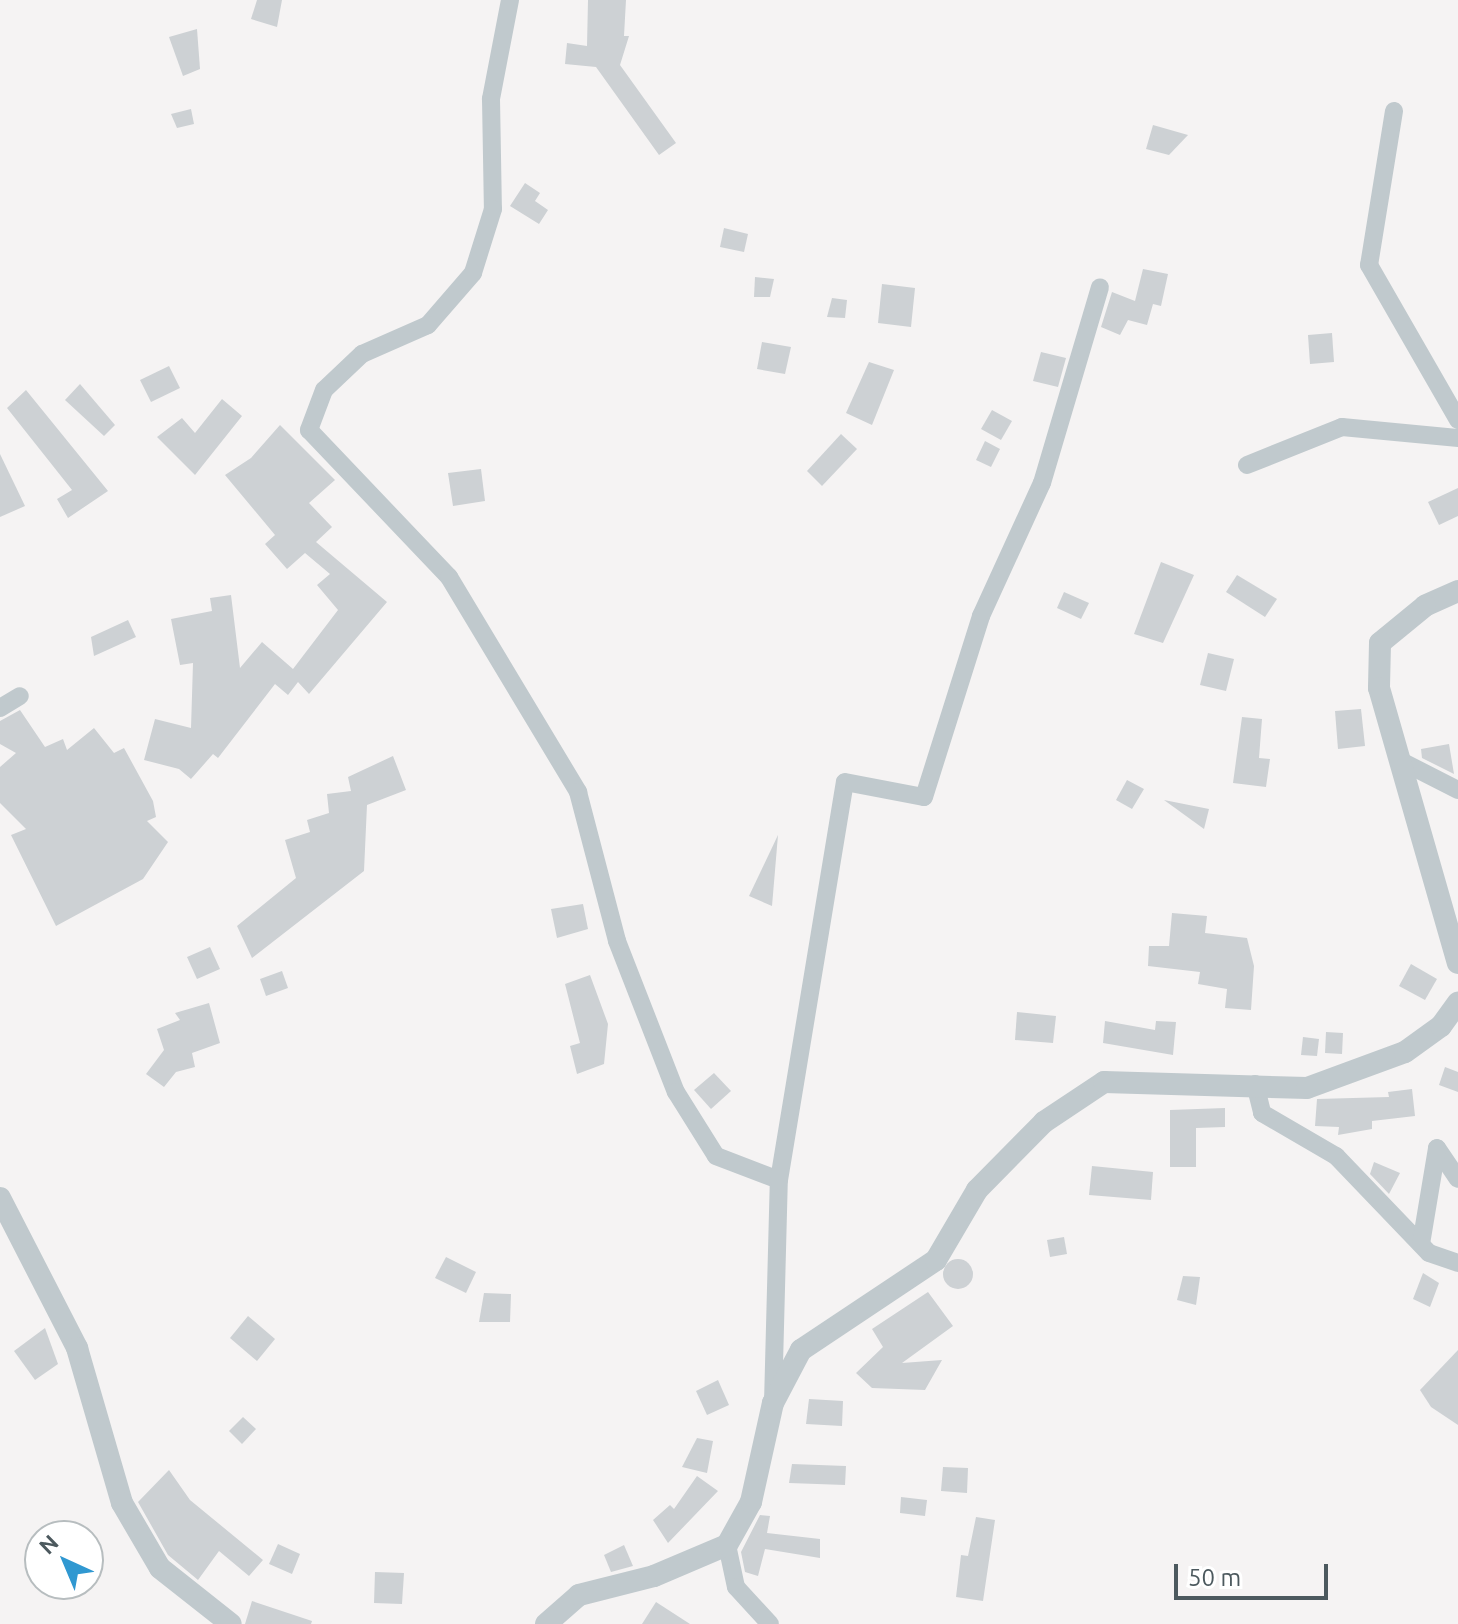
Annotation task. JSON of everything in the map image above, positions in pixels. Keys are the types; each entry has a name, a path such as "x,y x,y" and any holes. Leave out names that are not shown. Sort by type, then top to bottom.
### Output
{"street":[{"path":"510,0 491,99 493,209 473,273 428,325 362,354 324,390 309,430 449,577 578,792 617,941 676,1092 716,1156 779,1180"},
{"path":"1394,111 1369,265 1458,420"},
{"path":"546,1624 579,1595 654,1576 727,1545 751,1502 773,1403 779,1180 845,782 924,797 981,616 1042,483 1100,287"},
{"path":"1247,465 1342,427 1458,438"},
{"path":"1458,591 1425,606 1380,643 1379,688 1458,963"},
{"path":"0,708 20,696"},
{"path":"1401,761 1458,790"},
{"path":"773,1403 801,1350 936,1260 977,1190 1044,1122 1104,1082 1255,1084 1307,1088 1405,1052 1441,1026 1458,1004"},
{"path":"1255,1084 1262,1113 1336,1156 1421,1244 1458,1263"},
{"path":"1421,1244 1437,1148 1458,1179"},
{"path":"0,1198 77,1348 122,1503 160,1568 231,1624"},
{"path":"727,1545 736,1587 770,1624"}],"building":[{"path":"257,0 282,0 277,27 251,19"},
{"path":"588,0 626,0 624,36 629,36 620,65 676,143 659,155 596,67 565,64 567,43 587,46"},
{"path":"197,29 200,69 183,76 169,37"},
{"path":"191,109 194,124 177,128 171,114"},
{"path":"1153,125 1188,135 1169,155 1146,149"},
{"path":"525,183 540,193 535,201 548,210 539,224 510,206"},
{"path":"724,228 748,234 744,252 720,247"},
{"path":"1143,269 1168,274 1161,306 1153,304 1147,325 1128,320 1120,335 1101,327 1112,292 1135,301"},
{"path":"755,277 774,279 770,297 754,297"},
{"path":"882,284 915,288 911,327 878,323"},
{"path":"832,298 847,300 845,318 827,317"},
{"path":"1332,333 1334,362 1310,364 1308,335"},
{"path":"762,342 791,347 785,374 757,369"},
{"path":"1041,352 1066,358 1058,387 1033,381"},
{"path":"869,362 894,370 872,425 846,413"},
{"path":"169,366 180,388 151,402 140,380"},
{"path":"80,384 115,425 104,436 65,400"},
{"path":"26,390 108,491 68,518 57,499 72,490 7,408"},
{"path":"222,399 242,416 195,475 157,437 182,418 195,433"},
{"path":"992,410 1012,421 1001,440 981,429"},
{"path":"280,425 335,480 309,503 332,527 316,542 387,602 309,694 298,682 288,695 275,684 218,758 213,754 191,779 179,769 144,760 155,719 191,728 193,663 180,665 171,619 212,611 210,598 231,595 240,668 262,642 293,669 338,610 317,585 330,574 305,553 287,569 265,544 275,535 225,475 251,458"},
{"path":"841,434 857,449 822,486 807,471"},
{"path":"985,441 1000,449 991,467 976,460"},
{"path":"0,454 25,506 0,517"},
{"path":"481,469 485,501 453,506 448,473"},
{"path":"1458,488 1458,516 1439,525 1428,502"},
{"path":"1161,562 1194,575 1163,643 1134,634"},
{"path":"1237,575 1277,599 1265,617 1226,592"},
{"path":"1064,592 1089,603 1081,619 1057,608"},
{"path":"128,620 136,637 94,656 91,637"},
{"path":"1208,653 1234,659 1226,691 1200,685"},
{"path":"1361,709 1365,746 1338,749 1335,711"},
{"path":"20,710 45,747 63,739 67,750 94,728 114,753 124,748 153,801 156,817 147,821 168,842 143,879 56,926 11,835 26,829 0,803 0,767 16,753 0,744 0,721"},
{"path":"1242,717 1262,719 1259,758 1270,759 1266,787 1233,783"},
{"path":"1449,744 1454,774 1422,758 1421,749"},
{"path":"393,756 406,790 367,805 364,871 252,958 237,926 296,878 285,840 310,832 307,820 329,813 327,794 351,791 348,777"},
{"path":"1127,780 1144,789 1132,809 1116,800"},
{"path":"1164,800 1209,809 1204,829"},
{"path":"778,835 772,906 749,896"},
{"path":"583,904 588,929 557,938 551,909"},
{"path":"1172,913 1207,916 1205,933 1247,938 1254,966 1251,1010 1225,1008 1227,989 1198,984 1200,972 1148,966 1149,946 1169,946"},
{"path":"210,947 220,969 197,979 187,957"},
{"path":"1411,964 1437,979 1425,1000 1399,986"},
{"path":"282,971 288,988 266,996 260,979"},
{"path":"590,975 608,1024 604,1064 577,1074 570,1046 580,1043 565,984"},
{"path":"209,1003 220,1043 192,1053 195,1067 176,1072 164,1087 146,1074 164,1050 157,1029 180,1020 175,1013"},
{"path":"1017,1012 1056,1016 1053,1043 1015,1040"},
{"path":"1105,1021 1155,1030 1156,1021 1176,1022 1173,1055 1103,1043"},
{"path":"1326,1032 1343,1033 1342,1054 1325,1053"},
{"path":"1303,1037 1319,1039 1317,1056 1301,1055"},
{"path":"1445,1067 1458,1072 1458,1092 1439,1085"},
{"path":"714,1073 731,1091 711,1109 694,1090"},
{"path":"1412,1089 1415,1116 1372,1121 1372,1129 1338,1135 1339,1127 1315,1126 1317,1099 1389,1097 1388,1092"},
{"path":"1225,1108 1225,1127 1196,1128 1196,1167 1170,1167 1170,1110"},
{"path":"1374,1162 1400,1173 1389,1194 1370,1174"},
{"path":"1092,1166 1153,1172 1151,1200 1089,1195"},
{"path":"1064,1237 1067,1254 1050,1257 1047,1240"},
{"path":"446,1257 476,1272 466,1293 435,1278"},
{"path":"958,1259 968,1264 973,1274 968,1284 958,1289 948,1284 943,1274 948,1264"},
{"path":"1423,1273 1439,1283 1430,1307 1413,1299"},
{"path":"1183,1276 1200,1277 1196,1305 1177,1300"},
{"path":"928,1292 953,1326 902,1363 942,1360 925,1390 872,1388 856,1373 883,1347 872,1329"},
{"path":"484,1293 511,1294 510,1322 479,1322"},
{"path":"248,1316 275,1339 257,1361 230,1338"},
{"path":"45,1328 58,1364 35,1380 14,1351"},
{"path":"1458,1350 1458,1425 1431,1407 1420,1390"},
{"path":"718,1380 729,1405 707,1415 696,1391"},
{"path":"809,1399 843,1401 842,1426 806,1424"},
{"path":"243,1417 256,1429 242,1444 229,1431"},
{"path":"697,1438 713,1441 707,1473 682,1467"},
{"path":"792,1464 846,1466 845,1485 789,1483"},
{"path":"943,1467 968,1468 967,1493 941,1491"},
{"path":"169,1470 190,1500 263,1560 249,1576 219,1551 198,1580 168,1555 138,1502"},
{"path":"697,1476 718,1491 668,1543 653,1520 670,1505 674,1509"},
{"path":"901,1497 927,1500 925,1516 900,1513"},
{"path":"760,1515 770,1516 767,1533 820,1539 820,1558 765,1549 758,1576 745,1572 741,1552"},
{"path":"976,1517 995,1520 983,1601 956,1597 961,1555 968,1556"},
{"path":"278,1544 300,1554 292,1574 269,1564"},
{"path":"624,1545 633,1566 611,1572 604,1555"},
{"path":"375,1572 404,1573 402,1604 374,1603"},
{"path":"252,1601 312,1621 311,1624 245,1624"},
{"path":"656,1602 690,1624 642,1624"}]}
